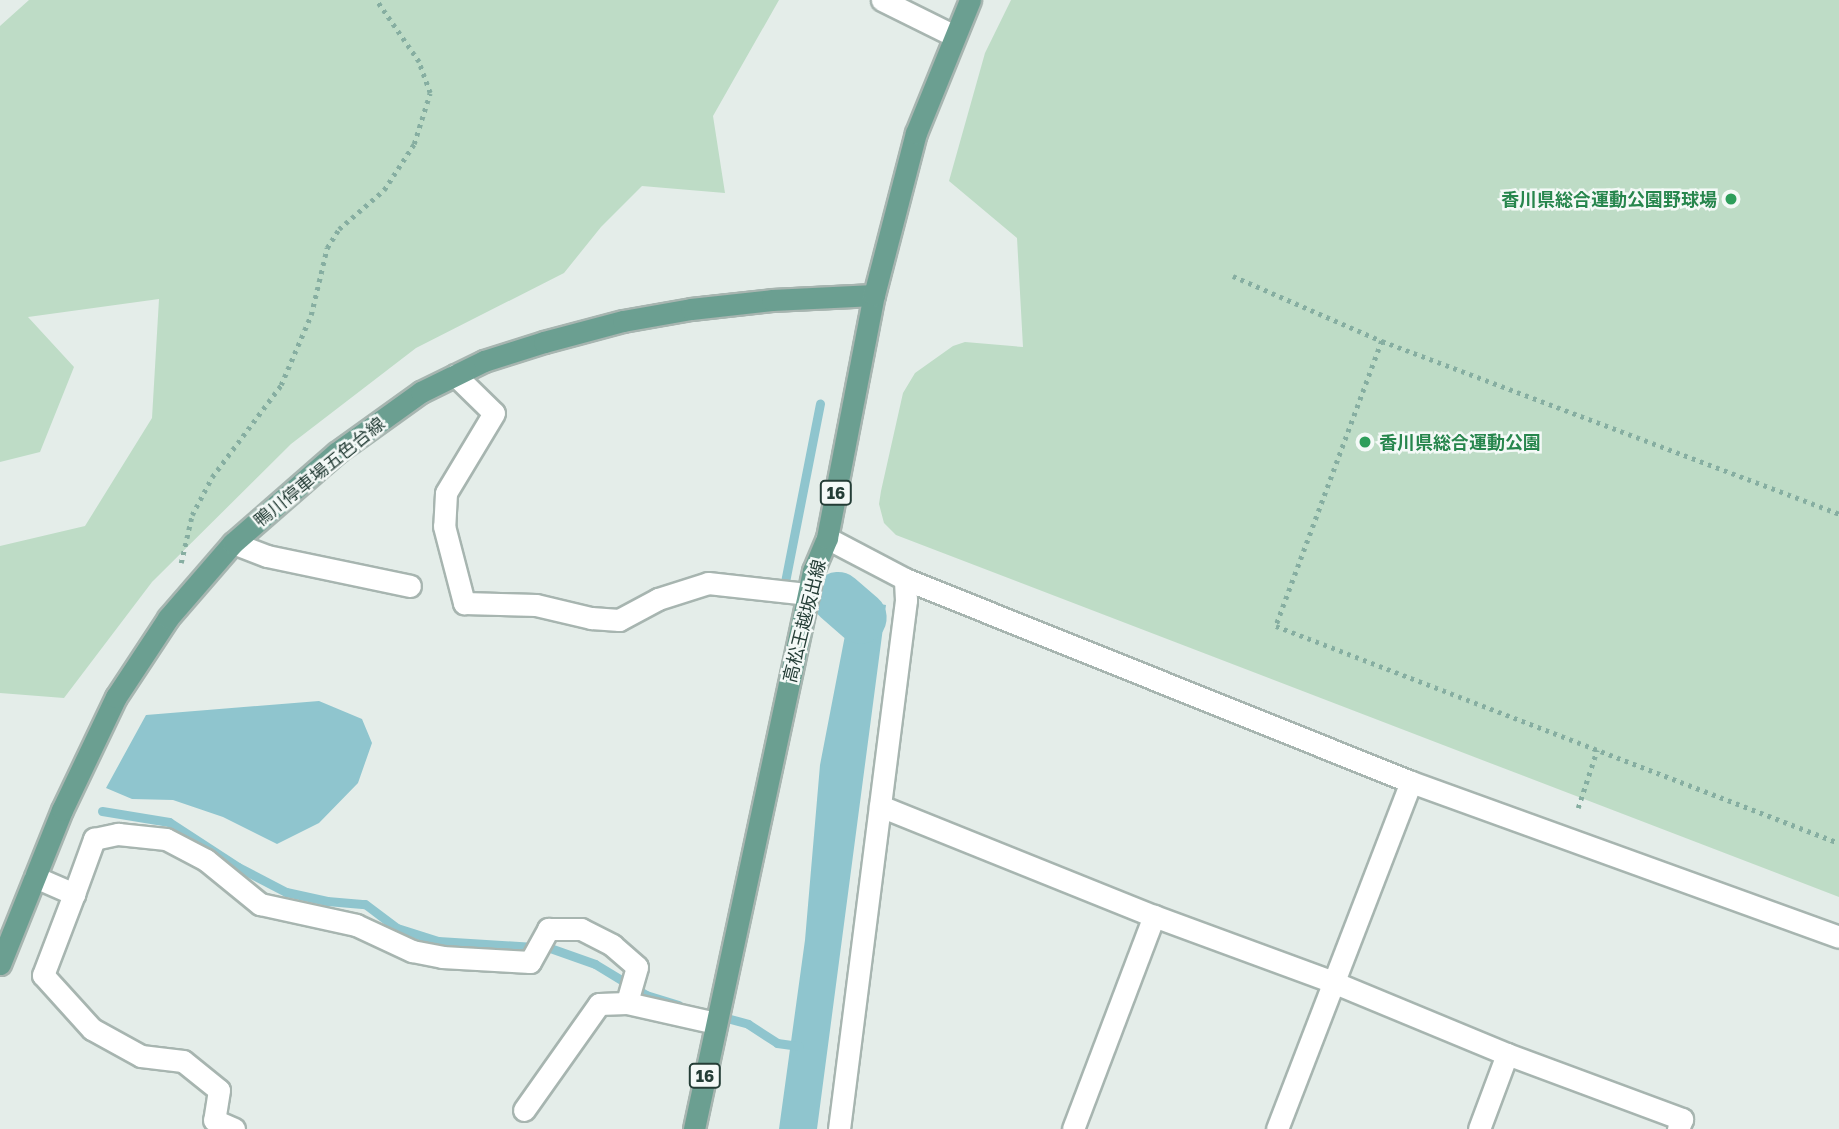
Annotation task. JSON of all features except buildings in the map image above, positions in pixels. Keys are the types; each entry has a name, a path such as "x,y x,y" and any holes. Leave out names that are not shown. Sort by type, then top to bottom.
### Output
{"main road":[{"name":"高松王越坂出線","path":"694,1129 813,571 827,538 874,295 916,133 970,0"},
{"name":"鴨川停車場五色台線","path":"0,964 62,810 116,697 168,618 233,542 336,453 421,393 484,361 623,321 772,300 874,295"}],"street":[{"path":"882,0 956,36"},
{"path":"455,375 494,413 446,493 444,526 464,603 536,605 591,618 619,620 658,599 708,583 808,594"},
{"path":"827,538 905,579 1411,782 1839,937"},
{"path":"233,542 267,555 410,586"},
{"path":"839,1129 906,600 905,579"},
{"path":"1277,1129 1411,782"},
{"path":"880,806 1154,916 1333,982 1507,1054 1682,1119 1678,1129"},
{"path":"234,1129 214,1120 219,1090 184,1061 141,1056 92,1029 43,975 94,839 118,834 166,839 206,860 260,904 356,925 412,951 442,957 530,962 548,929 581,929 612,945 637,967 627,1003"},
{"path":"35,877 74,894"},
{"path":"1073,1129 1154,916"},
{"path":"524,1110 599,1004 627,1003 716,1023"},
{"path":"1479,1129 1507,1054"}],"path":[{"path":"180,566 192,515 212,477 281,385 311,315 327,248 339,229 384,190 414,144 430,93 419,62 376,0"},
{"path":"1233,276 1382,341 1839,514"},
{"path":"1382,341 1276,626 1839,843"},
{"path":"1578,808 1597,750"}],"green space":[{"path":"29,0 779,0 713,116 725,193 642,186 601,227 564,273 416,348 291,444 152,582 64,698 0,693 0,546 85,526 152,418 159,299 28,317 74,367 40,452 0,462 0,26"},
{"name":"香川県総合運動公園","path":"1011,0 1839,0 1839,897 896,535 884,523 879,504 881,491 903,393 915,373 953,346 965,342 1023,347 1017,238 949,181 985,53"}],"water":[{"path":"852,599 886,605 817,1129 779,1129 805,940 820,765"},
{"path":"319,701 362,719 372,743 358,783 319,823 277,844 223,817 173,800 132,799 106,788 146,715"}],"waterway":[{"path":"784,587 820,403"},
{"path":"838,598 861,618"},
{"path":"102,811 169,822 238,867 286,892 327,901 365,904 397,928 438,941 550,948 595,964 646,995 678,1005"},
{"path":"719,1016 748,1024 777,1043 799,1046"}],"place":[{"name":"香川県総合運動公園野球場","path":"1731,199"},
{"name":"香川県総合運動公園","path":"1365,442"}]}
